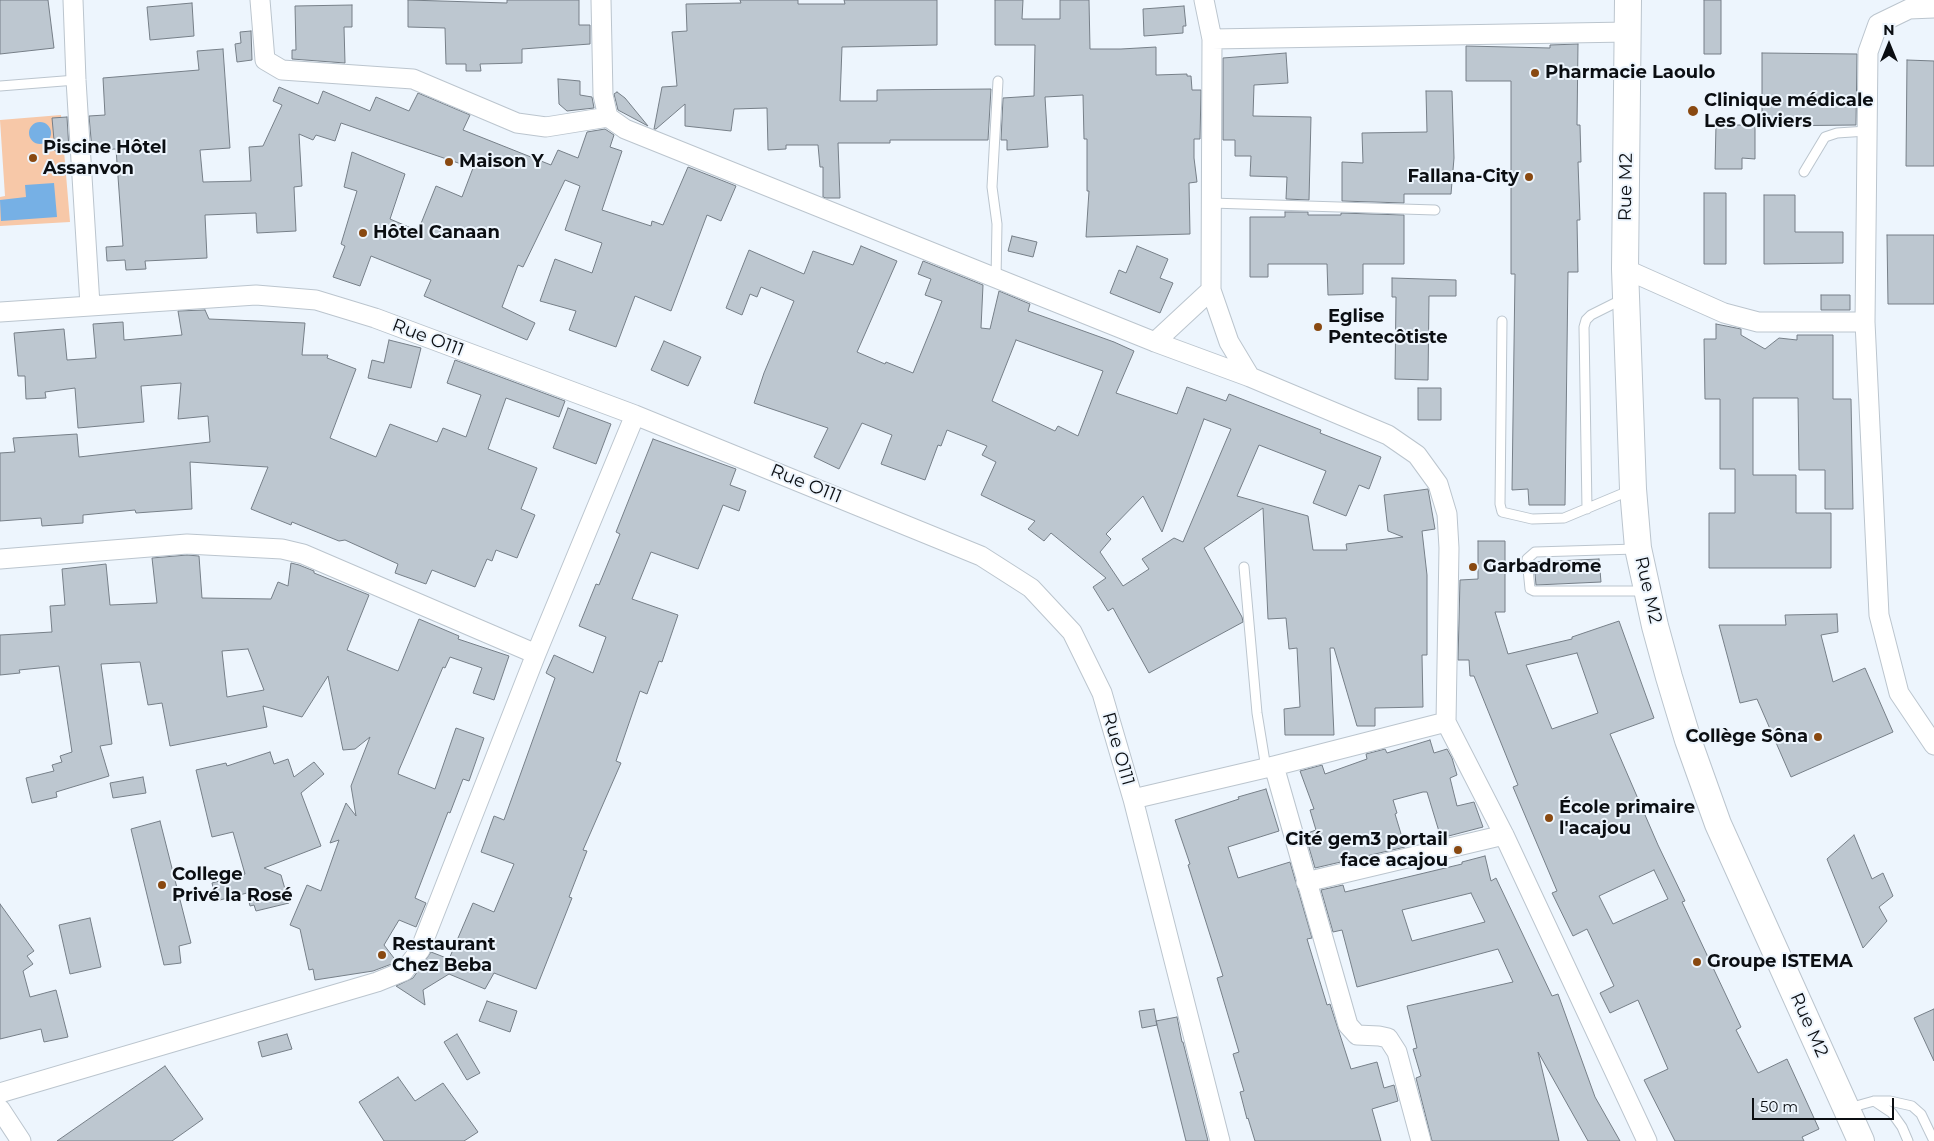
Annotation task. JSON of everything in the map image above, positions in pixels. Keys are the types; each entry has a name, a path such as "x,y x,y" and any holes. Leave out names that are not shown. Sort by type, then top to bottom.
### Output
{"main road":[{"name":"Rue M2","path":"1628,0 1624,270 1633,488 1638,548 1655,626 1685,731 1718,824 1861,1141"}],"street":[{"path":"73,0 90,305"},
{"path":"260,0 265,60 282,70 413,79 517,123 546,127 608,117"},
{"path":"601,0 603,95 608,117 625,129 1155,342 1250,377 1388,435 1417,455 1438,484 1447,514 1449,548 1446,722 1504,835 1647,1141"},
{"path":"1204,0 1212,39 1211,290 1229,342 1250,377"},
{"path":"1934,8 1909,9 1878,24 1868,52 1866,322 1879,615 1900,694 1934,745"},
{"path":"1212,39 1628,32"},
{"path":"1624,270 1724,313 1758,322 1866,322"},
{"path":"1155,342 1211,290"},
{"name":"Rue O111","path":"0,312 256,294 316,300 375,318 635,415 980,556 1031,588 1072,632 1102,692 1133,799 1220,1141"},
{"path":"0,1093 377,982 404,971 420,950 536,654 635,415"},
{"path":"0,559 187,544 282,549 303,554 536,654"},
{"path":"1133,799 1270,767 1446,722"},
{"path":"1270,767 1348,1025 1357,1035 1388,1038 1397,1052 1421,1141"},
{"path":"1306,882 1504,835"},
{"path":"0,1109 21,1141"}],"lane":[{"path":"0,86 76,80"},
{"path":"996,278 997,224 992,187 998,81"},
{"path":"1804,172 1825,137 1837,133 1867,131"},
{"path":"1212,203 1435,210"},
{"path":"1587,509 1584,327 1590,315 1626,298"},
{"path":"1502,321 1500,504 1502,512 1532,519 1564,518 1633,488"},
{"path":"1638,548 1535,552 1530,554 1527,559 1530,589 1534,592 1648,590"},
{"path":"1244,567 1257,713 1270,767"},
{"path":"1846,1109 1874,1101 1890,1100 1912,1106 1922,1114 1934,1141"},
{"path":"1874,1101 1892,1113 1902,1127 1908,1141"}],"shaded area":[{"name":"Piscine Hôtel Assanvon","path":"61,115 70,222 0,226 0,197 5,196 0,120"}],"water":[{"path":"40,122 48,125 51,133 48,141 40,144 32,141 29,133 32,125"},
{"name":"Piscine Hôtel Assanvon","path":"54,183 57,217 1,221 0,200 26,197 25,185"}],"building":[{"path":"0,0 48,0 54,48 0,54"},
{"path":"408,0 507,3 507,0 579,0 579,25 590,25 590,44 522,49 522,63 480,64 481,71 466,71 466,64 446,64 445,28 408,27"},
{"path":"740,0 798,0 798,4 845,4 844,0 937,0 937,45 842,47 840,101 877,101 877,90 991,89 988,140 890,140 890,143 838,143 840,198 826,198 823,197 823,167 820,167 818,145 786,145 786,149 768,150 767,108 734,109 731,131 685,126 685,104 654,129 662,87 677,86 672,32 687,31 686,4 741,3"},
{"path":"995,0 1023,0 1022,19 1060,19 1060,0 1089,0 1090,49 1156,47 1156,75 1187,74 1187,76 1191,76 1192,90 1201,90 1200,139 1194,139 1197,182 1189,183 1190,234 1086,237 1089,191 1087,191 1087,139 1084,139 1083,95 1045,97 1048,147 1007,150 1007,140 1001,140 1003,98 1034,96 1035,45 995,45"},
{"path":"1704,0 1721,0 1721,54 1704,54"},
{"path":"192,3 194,36 150,40 147,7"},
{"path":"352,5 352,27 344,27 345,63 292,59 292,50 296,50 295,6"},
{"path":"1184,6 1186,26 1183,26 1183,33 1144,36 1143,9"},
{"path":"251,31 252,60 237,62 235,44 241,43 240,32"},
{"path":"1578,44 1577,125 1580,125 1581,162 1578,162 1580,220 1577,220 1578,272 1568,272 1565,505 1529,505 1528,489 1512,490 1515,274 1511,274 1511,81 1466,81 1466,46 1550,48 1550,45"},
{"path":"223,49 230,148 200,150 203,182 251,181 249,147 263,146 282,105 273,101 279,87 318,104 323,91 370,111 376,97 409,111 418,93 470,115 463,130 551,165 558,150 578,158 587,132 605,129 614,135 610,147 622,151 602,210 651,226 652,221 663,225 688,167 736,186 721,221 707,215 671,311 635,296 616,347 569,330 576,311 540,301 555,259 592,273 602,243 565,230 580,186 565,180 523,267 518,265 502,307 535,323 527,340 424,296 431,280 371,256 360,286 333,277 345,246 341,244 357,191 344,187 352,152 405,174 390,219 418,231 436,186 462,197 473,168 341,123 335,141 316,135 313,140 299,134 302,186 294,187 296,231 257,233 256,213 205,215 207,258 145,261 146,269 126,270 125,260 107,261 106,247 123,246 116,149 92,150 89,116 105,115 103,78 199,70 197,51"},
{"path":"1286,53 1288,83 1254,85 1253,116 1311,117 1309,200 1286,199 1287,177 1250,176 1251,156 1235,156 1235,140 1223,140 1223,58"},
{"path":"1762,53 1857,54 1856,125 1762,126"},
{"path":"1907,60 1934,61 1934,166 1906,166"},
{"path":"558,79 580,81 580,95 592,97 594,108 567,111 559,104"},
{"path":"1426,91 1452,91 1454,158 1451,194 1404,194 1404,203 1342,201 1342,162 1363,163 1362,133 1427,132"},
{"path":"617,92 625,98 648,126 618,110 614,94"},
{"path":"67,117 69,150 55,151 52,118"},
{"path":"1716,125 1755,125 1755,159 1742,158 1742,169 1715,169"},
{"path":"1704,193 1726,193 1726,264 1704,264"},
{"path":"1764,195 1795,195 1795,232 1843,232 1843,263 1764,264"},
{"path":"1285,212 1308,212 1308,215 1341,215 1341,213 1404,215 1404,264 1363,264 1363,294 1328,295 1327,264 1268,264 1268,277 1250,277 1250,217 1285,217"},
{"path":"1887,235 1934,235 1934,304 1888,304"},
{"path":"1012,236 1037,242 1033,257 1008,251"},
{"path":"861,246 897,261 857,352 885,364 886,362 913,373 942,301 925,295 931,279 918,274 923,261 983,285 981,328 990,329 999,291 1030,304 1028,311 1134,351 1116,393 1177,414 1187,387 1226,401 1229,394 1321,430 1320,433 1381,457 1369,489 1359,485 1346,516 1313,503 1326,471 1259,445 1237,496 1308,516 1313,550 1347,550 1346,544 1403,537 1388,531 1384,495 1428,489 1435,529 1422,531 1427,575 1427,655 1422,655 1423,707 1375,708 1375,726 1357,726 1334,648 1330,648 1334,735 1285,735 1284,709 1300,707 1297,648 1289,649 1286,618 1268,619 1263,508 1204,548 1243,622 1149,673 1113,608 1108,611 1093,587 1106,578 1051,533 1044,541 1028,529 1035,521 981,495 996,462 982,455 987,446 947,430 941,446 938,445 925,480 881,464 892,435 862,423 839,469 814,457 828,428 754,403 764,373 794,301 761,287 757,297 750,294 742,315 726,308 749,250 804,274 813,251 853,265","holes":["1016,340 1103,371 1078,436 1058,426 1055,431 992,401","1204,419 1231,429 1183,542 1174,538 1142,559 1149,569 1123,586 1100,552 1111,539 1106,534 1143,496 1162,532"]},
{"path":"1137,246 1168,259 1160,278 1173,283 1160,313 1110,293 1119,270 1126,273"},
{"path":"1392,278 1456,280 1456,296 1429,296 1428,380 1395,379 1396,297 1392,297"},
{"path":"1821,295 1850,295 1850,310 1821,310"},
{"path":"205,310 209,319 305,323 302,355 328,355 327,358 356,369 330,438 376,457 390,424 437,442 443,428 466,437 481,395 447,383 455,360 565,401 559,417 506,398 488,449 537,468 521,509 535,515 517,558 496,550 492,561 487,559 475,587 432,570 426,584 395,573 398,564 345,540 339,541 292,522 291,525 251,509 268,467 190,462 192,509 136,513 135,510 83,515 83,523 42,526 41,518 0,521 0,453 15,452 13,438 77,434 79,457 210,442 208,416 178,419 181,383 141,386 144,422 78,428 75,388 45,392 46,398 26,399 25,376 18,376 14,333 64,329 67,360 96,358 93,324 123,322 124,340 182,335 178,311"},
{"path":"1716,324 1741,329 1741,335 1765,349 1779,338 1797,340 1797,335 1833,335 1833,399 1851,399 1853,509 1825,509 1825,470 1799,470 1798,398 1753,398 1753,475 1796,475 1796,513 1831,513 1831,568 1709,568 1709,513 1735,513 1735,469 1720,469 1720,399 1705,399 1704,339 1716,339"},
{"path":"389,340 421,348 411,388 368,378 372,360 384,363"},
{"path":"664,341 701,357 688,386 651,370"},
{"path":"1418,388 1441,388 1441,420 1418,420"},
{"path":"568,408 611,424 596,464 553,448"},
{"path":"653,439 736,469 730,485 746,491 739,511 723,505 698,569 651,552 632,599 678,615 662,662 659,661 647,694 640,691 616,761 621,763 583,850 587,851 569,897 572,898 536,989 494,973 485,989 449,974 423,990 425,1005 396,986 413,978 431,952 449,959 473,903 494,912 514,864 481,852 494,816 504,820 555,678 546,673 554,655 593,673 606,637 579,626 596,584 599,585 620,534 616,532"},
{"path":"1478,541 1505,541 1505,612 1495,612 1508,654 1572,639 1572,637 1619,621 1654,718 1610,734 1658,845 1685,901 1682,902 1741,1027 1736,1030 1758,1073 1787,1059 1819,1129 1802,1137 1804,1141 1675,1141 1644,1080 1668,1069 1638,1000 1610,1013 1600,993 1614,986 1587,929 1573,936 1552,893 1557,891 1513,787 1518,785 1474,676 1470,676 1469,660 1458,660 1460,580 1478,579","holes":["1577,653 1598,713 1552,729 1526,665","1654,870 1668,899 1613,924 1599,896"]},
{"path":"187,555 199,556 202,598 271,599 278,582 288,586 291,563 369,595 347,650 398,671 419,619 459,636 458,639 509,656 494,700 473,693 482,668 450,657 445,668 443,667 399,770 398,774 435,789 456,728 484,738 469,781 463,779 450,813 448,812 415,898 426,903 416,927 399,920 384,945 397,962 373,971 315,980 313,969 309,970 300,929 290,925 307,885 321,891 339,840 330,843 346,803 356,816 351,786 370,737 355,749 343,750 328,676 302,717 263,706 267,727 170,746 162,703 148,705 140,662 101,664 112,744 100,746 109,776 56,792 57,797 32,803 26,778 54,771 52,765 62,762 60,756 72,752 59,666 19,670 20,673 0,675 0,635 52,632 50,606 65,605 62,569 106,564 110,605 157,603 152,558","holes":["248,649 264,690 227,697 222,651"]},
{"path":"1599,559 1601,582 1536,585 1534,562"},
{"path":"1837,614 1838,632 1821,635 1833,682 1865,668 1893,732 1791,777 1757,699 1740,703 1719,625 1786,625 1785,615"},
{"path":"1430,740 1434,753 1447,749 1452,758 1457,775 1450,778 1457,806 1474,802 1483,827 1441,838 1427,792 1423,792 1393,800 1397,813 1395,814 1405,847 1315,868 1305,834 1316,830 1310,810 1314,809 1300,771 1322,765 1325,774 1367,759 1366,754 1385,749 1387,753"},
{"path":"270,752 274,764 288,759 294,777 314,762 324,774 301,793 321,846 264,868 281,875 289,903 256,911 254,905 250,906 247,893 216,901 212,883 245,874 233,832 212,837 196,770 226,763 227,766"},
{"path":"143,777 146,793 113,798 110,783"},
{"path":"1266,789 1279,831 1228,847 1238,878 1290,862 1312,938 1307,939 1327,1005 1330,1004 1351,1069 1377,1062 1384,1088 1394,1085 1398,1101 1372,1109 1381,1141 1255,1141 1247,1119 1240,1092 1244,1091 1233,1054 1239,1052 1217,978 1223,976 1175,820"},
{"path":"160,821 191,943 179,946 181,963 164,965 131,829"},
{"path":"1854,835 1872,879 1883,873 1893,896 1879,907 1887,921 1863,948 1827,859"},
{"path":"1485,856 1491,881 1496,878 1552,996 1558,994 1595,1097 1620,1141 1588,1141 1538,1052 1559,1141 1432,1141 1416,1078 1421,1076 1413,1049 1417,1048 1407,1006 1513,982 1498,949 1357,987 1342,930 1333,932 1321,890 1343,885 1345,892 1462,864 1462,862","holes":["1471,893 1485,922 1412,941 1402,910"]},
{"path":"0,904 34,951 27,956 33,964 23,971 30,997 56,990 68,1037 44,1042 41,1029 0,1039"},
{"path":"90,918 101,967 70,974 59,925"},
{"path":"487,1001 517,1011 510,1032 479,1021"},
{"path":"1154,1009 1157,1025 1142,1028 1139,1011"},
{"path":"1934,1009 1934,1061 1914,1018"},
{"path":"1177,1017 1208,1141 1186,1141 1156,1021"},
{"path":"287,1034 292,1049 262,1057 258,1042"},
{"path":"457,1034 480,1073 467,1080 444,1042"},
{"path":"165,1066 203,1119 172,1141 57,1141"},
{"path":"398,1077 415,1101 443,1083 478,1132 464,1141 384,1141 359,1102"}],"place":[{"name":"Pharmacie Laoulo","path":"1535,73"},
{"name":"Clinique médicale Les Oliviers","path":"1693,111"},
{"name":"Piscine Hôtel Assanvon","path":"33,158"},
{"name":"Maison Y","path":"449,162"},
{"name":"Fallana-City","path":"1529,177"},
{"name":"Hôtel Canaan","path":"363,233"},
{"name":"Eglise Pentecôtiste","path":"1318,327"},
{"name":"Garbadrome","path":"1473,567"},
{"name":"Collège Sôna","path":"1818,737"},
{"name":"École primaire l'acajou","path":"1549,818"},
{"name":"Cité gem3 portail face acajou","path":"1458,850"},
{"name":"College Privé la Rosé","path":"162,885"},
{"name":"Restaurant Chez Beba","path":"382,955"},
{"name":"Groupe ISTEMA","path":"1697,962"}]}
